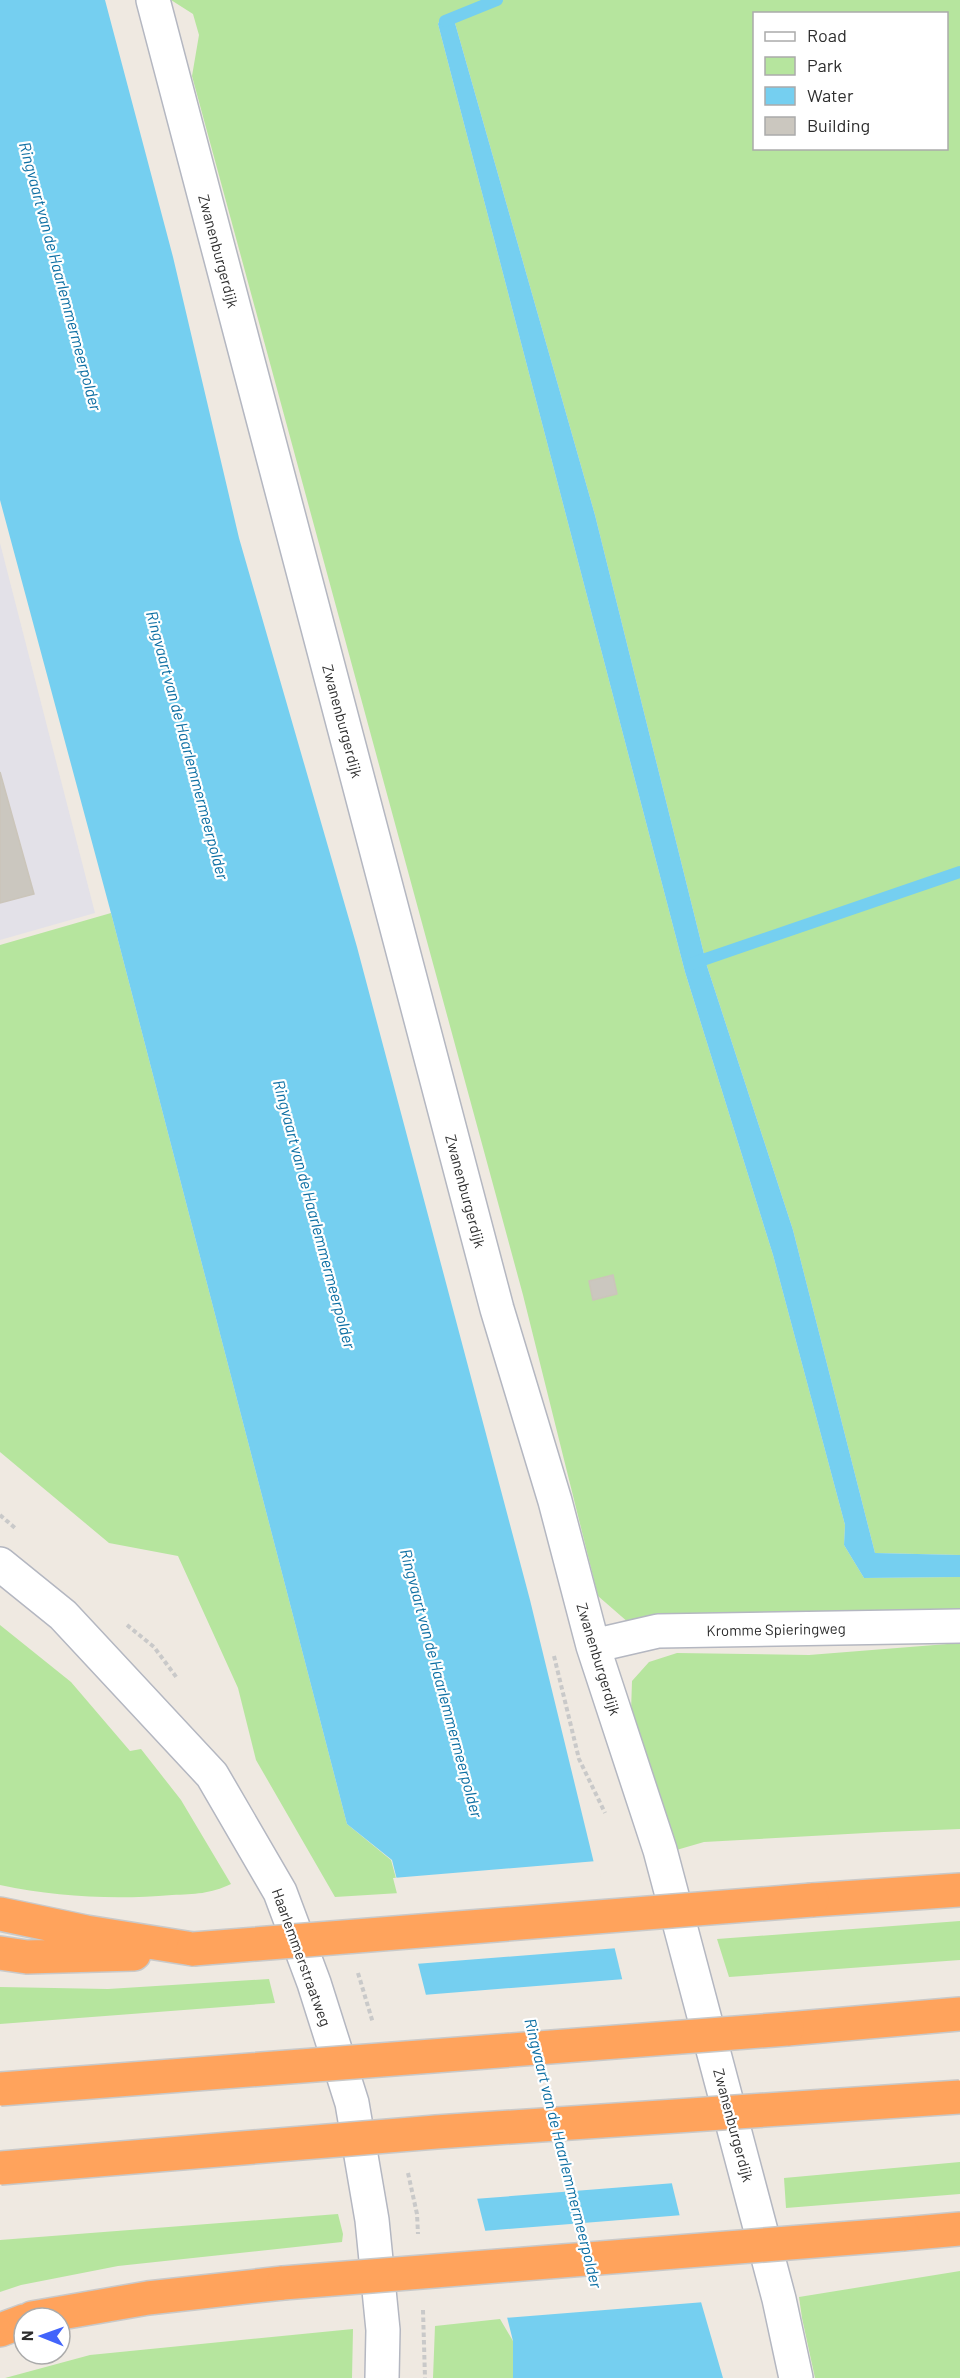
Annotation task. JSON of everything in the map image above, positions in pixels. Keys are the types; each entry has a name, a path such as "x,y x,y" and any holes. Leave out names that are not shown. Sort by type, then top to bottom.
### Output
{"highway":[{"path":"0,1953 27,1956 100,1956 960,1890"},
{"path":"0,1914 86,1932 193,1949"},
{"path":"0,2089 960,2014"},
{"path":"0,2168 436,2132 960,2097"},
{"path":"72,2311 148,2298 283,2283 960,2229"}],"street":[{"name":"Zwanenburgerdijk","path":"153,0 497,1310 555,1501 593,1646 660,1850 777,2288 796,2378"},
{"name":"Haarlemmerstraatweg","path":"0,1564 63,1615 212,1775 280,1892 314,1983 352,2103 372,2220 383,2330 382,2378"},
{"name":"Kromme Spieringweg","path":"593,1646 658,1631 960,1626"}],"shaded area":[{"path":"0,543 95,913 0,940"}],"green space":[{"path":"171,0 960,0 960,1555 875,1553 793,1230 707,966 595,515 455,23 441,17 438,24 685,972 773,1255 845,1525 844,1545 864,1578 960,1577 960,1611 629,1623 598,1596 523,1295 192,76 199,35 193,14"},
{"path":"111,913 347,1824 391,1860 400,1893 335,1897 256,1760 238,1688 178,1556 109,1543 0,1452 0,945"},
{"path":"0,1625 71,1682 130,1751 141,1749 181,1800 231,1884 202,1893 129,1897 64,1895 0,1885"},
{"path":"960,1643 960,1829 704,1842 673,1851 631,1712 632,1681 649,1662 677,1653 809,1655"},
{"path":"960,1921 960,1960 729,1977 717,1939"},
{"path":"269,1979 275,2003 0,2024 0,1987 108,1989"},
{"path":"960,2162 960,2194 786,2208 784,2178"},
{"path":"338,2214 343,2234 342,2242 118,2266 21,2285 0,2292 0,2240"},
{"path":"960,2271 960,2378 815,2378 799,2297"},
{"path":"500,2319 513,2341 513,2378 433,2378 435,2326"},
{"path":"353,2329 352,2378 5,2378 49,2366 72,2366 72,2360 90,2355"}],"water":[{"name":"Ringvaart van de Haarlemmermeerpolder","path":"0,0 105,0 173,257 239,538 357,947 530,1600 699,2295 723,2378 513,2378 513,2341 392,1860 347,1824 111,913 0,500"},
{"path":"441,17 455,23 595,515 707,966 793,1230 875,1553 960,1555 960,1577 864,1578 844,1545 845,1525 773,1255 685,972 438,24"}],"pier":[{"path":"597,1861 618,1948 415,1964 393,1878"},
{"path":"625,1979 675,2183 474,2199 423,1995"},
{"path":"683,2215 705,2302 504,2318 483,2231"}],"building":[{"path":"0,772 34,894 0,903"},
{"path":"613,1275 617,1294 593,1300 589,1281"}],"waterway":[{"path":"445,21 497,0"},
{"path":"691,964 960,872"}]}
